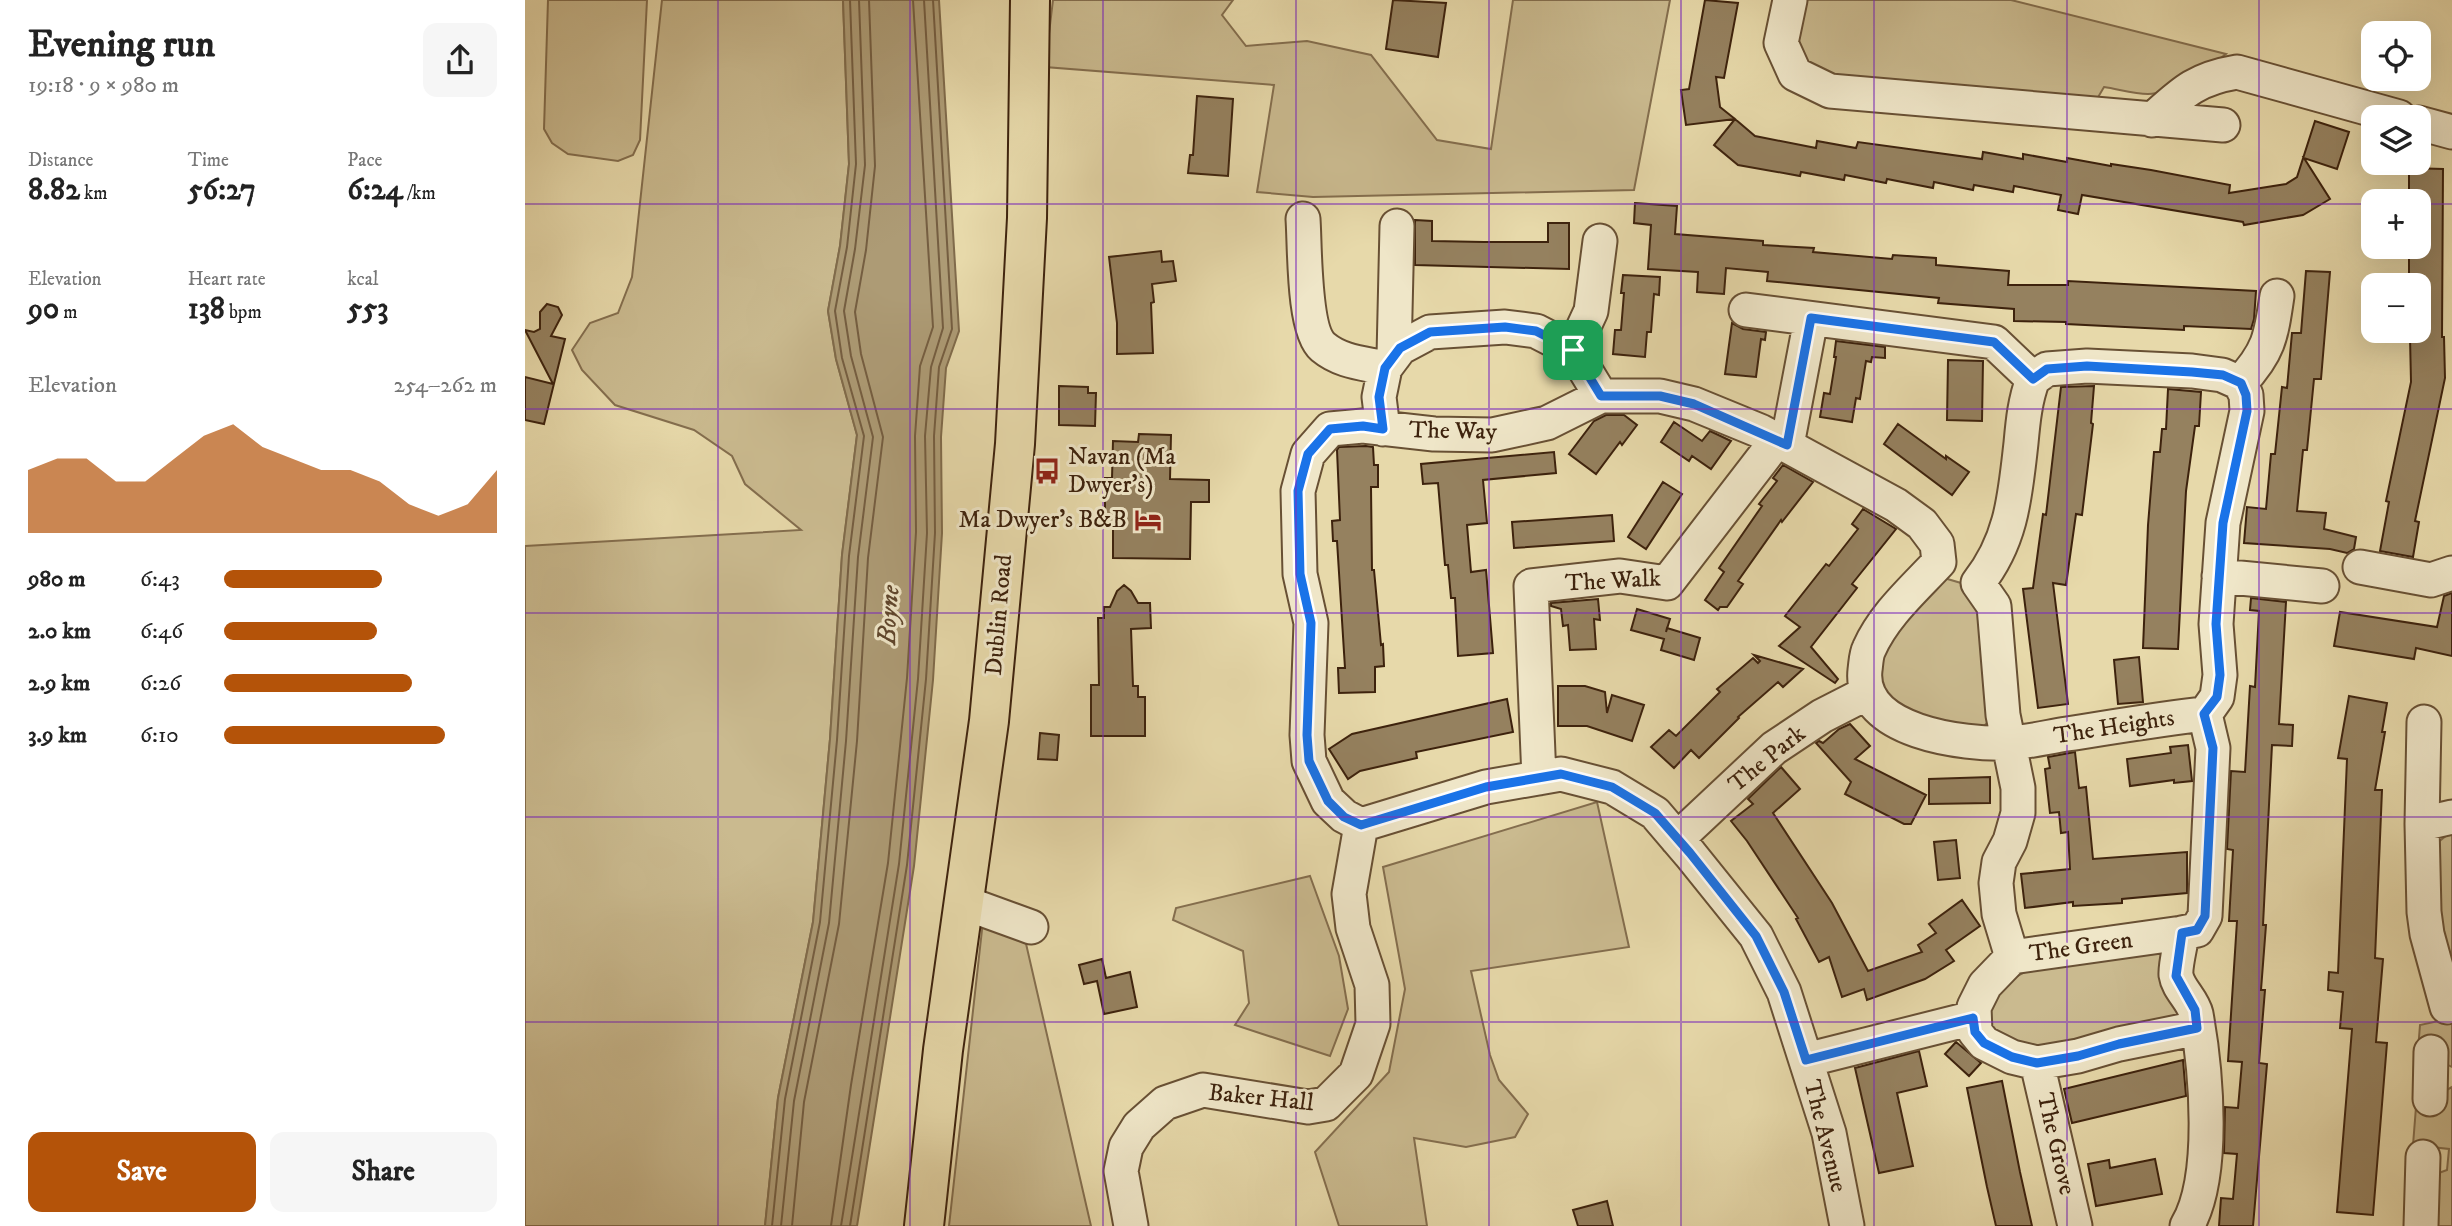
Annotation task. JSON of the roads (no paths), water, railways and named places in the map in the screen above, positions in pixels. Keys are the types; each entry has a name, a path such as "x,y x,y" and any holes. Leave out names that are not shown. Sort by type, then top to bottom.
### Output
{"main road":[{"name":"Dublin Road","path":"924,1226 942,1063 990,707 1015,444 1027,218 1030,0"}],"street":[{"path":"1790,0 1781,43 1795,74 1830,90 2223,125"},
{"path":"2152,120 2186,89 2218,75 2237,72 2361,106"},
{"path":"2431,126 2452,132"},
{"path":"1303,219 1309,314 1321,345 1345,360 1389,362"},
{"path":"1383,429 1379,397 1389,362 1397,226"},
{"path":"1573,350 1591,311 1600,241"},
{"path":"1978,583 1993,564 2005,539 2015,499 2025,398 2033,379 2047,369 2087,366 2223,375 2241,383 2258,364 2267,348 2277,296"},
{"path":"1746,310 1994,342 2033,379"},
{"path":"1782,442 1811,318"},
{"path":"1389,362 1400,348 1430,332 1505,327 1536,331 1573,350 1601,396"},
{"name":"The Heights","path":"2008,743 2204,714 2217,697 2220,675 2216,624 2223,523 2247,411 2246,395 2241,383"},
{"name":"The Way","path":"1361,825 1344,817 1328,801 1309,761 1307,735 1311,623 1300,574 1298,491 1308,454 1330,429 1363,426 1434,434 1492,435 1546,423 1601,396 1660,396 1694,404 1782,442 1896,505 1922,524 1937,544 1939,562"},
{"name":"The Walk","path":"1539,778 1531,586 1620,576 1667,583 1782,442"},
{"path":"2008,743 1945,737 1920,731 1893,720 1876,708 1867,693 1864,680 1867,652 1882,624 1939,562 1956,567 1978,583 1994,606 2003,715 2018,788 2018,813 2010,841 2000,862 1996,883 1999,914 2012,957"},
{"path":"2360,567 2431,580 2452,573"},
{"path":"2220,576 2322,586"},
{"name":"The Park","path":"1677,839 1774,748 1822,716 1867,693"},
{"path":"2187,1226 2203,1169 2204,1075 2195,1010 2176,976 2182,933 2197,930 2205,916 2213,748 2204,714"},
{"path":"2424,722 2437,820 2424,912 2427,934 2447,1007"},
{"name":"The Avenue","path":"1361,825 1486,787 1561,774 1612,787 1655,813 1756,936 1784,992 1829,1133 1847,1226"},
{"name":"Baker Hall","path":"1131,1226 1121,1171 1126,1147 1139,1126 1165,1103 1203,1090 1308,1107 1326,1104 1356,1074 1373,1024 1372,985 1353,928 1349,894 1361,825"},
{"path":"965,903 1031,927"},
{"name":"The Green","path":"1973,1018 1974,1007 1985,985 2012,957 2182,933"},
{"path":"1806,1060 1973,1018 1975,1032 1984,1043 2012,1057 2037,1063 2197,1028"},
{"name":"The Grove","path":"2037,1063 2075,1226"},
{"path":"2421,1226 2423,1157"}],"water":[{"name":"Boyne","path":"843,0 939,0 959,331 946,368 941,437 942,533 933,680 914,866 857,1226 765,1226 778,1098 813,922 830,739 842,555 857,435 836,359 828,311 840,246 849,164"}],"place":[{"name":"Navan (Ma Dwyer's)","path":"1047,471"},
{"name":"Ma Dwyer's B&B","path":"1148,520"}]}
